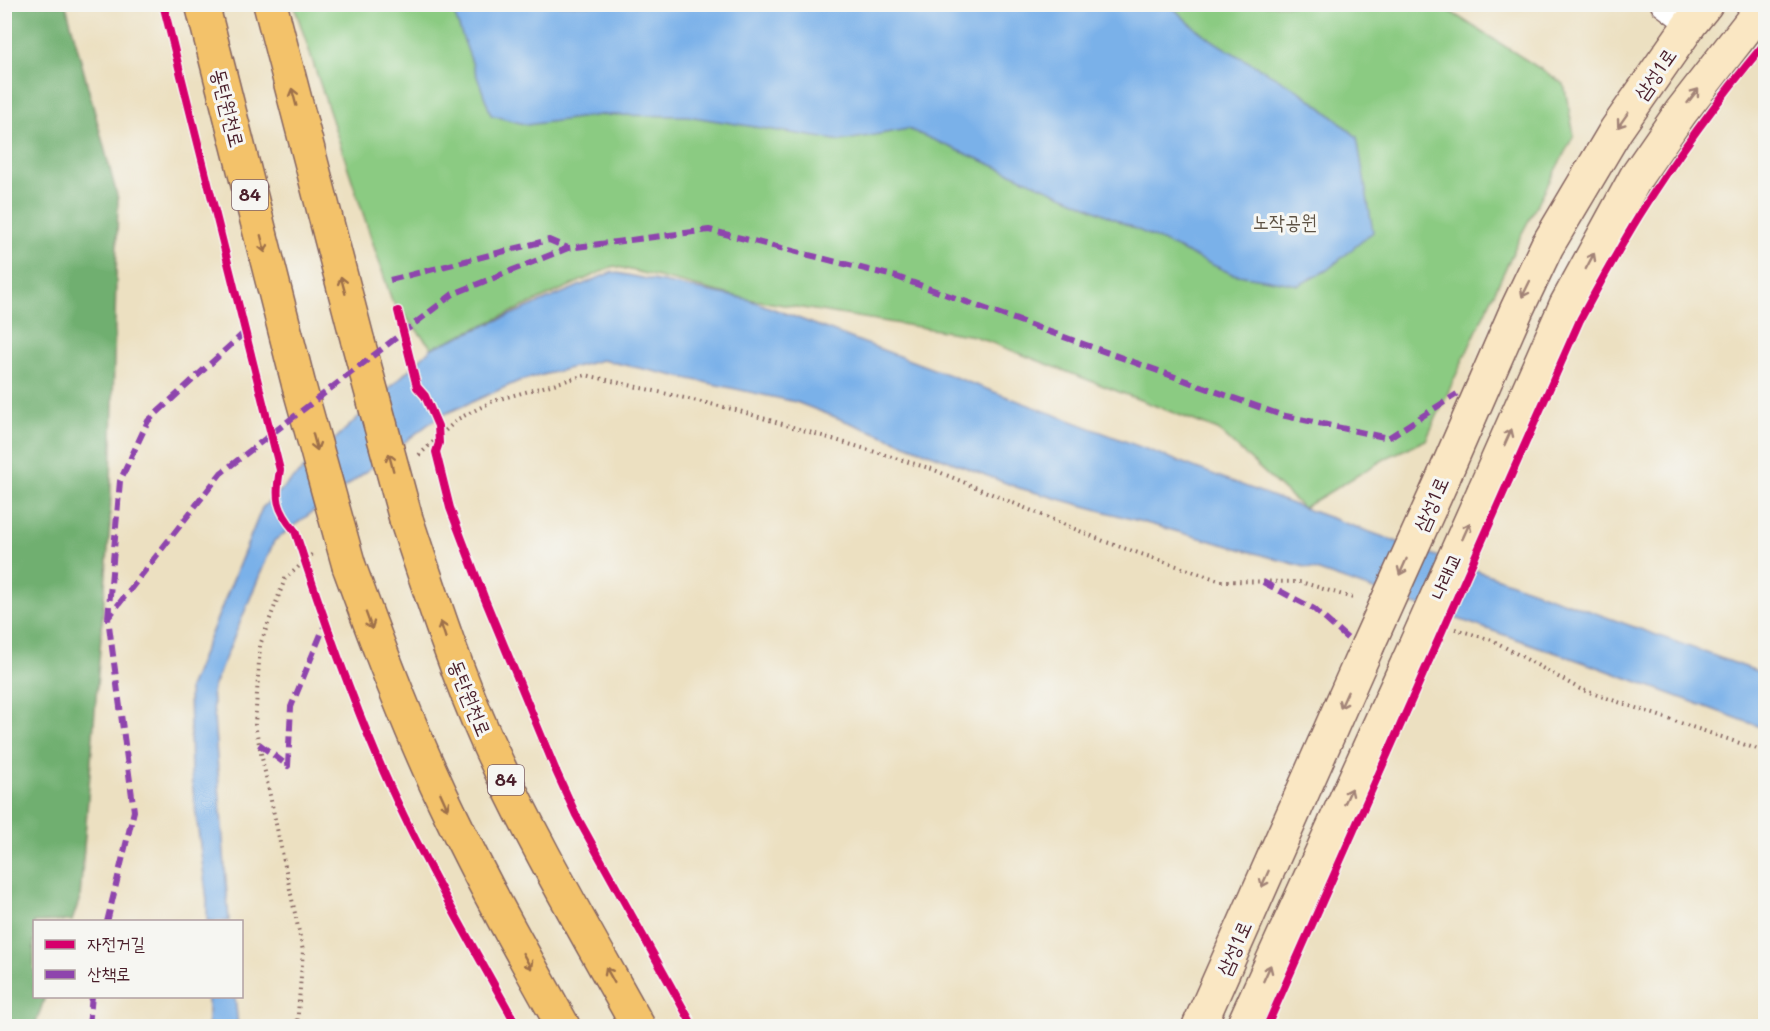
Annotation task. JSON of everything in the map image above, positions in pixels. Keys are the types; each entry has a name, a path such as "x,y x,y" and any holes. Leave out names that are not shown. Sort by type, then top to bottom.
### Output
{"main road":[{"name":"동탄원천로","path":"202,4 299,386 349,566 384,663 452,818 563,1026"},
{"name":"동탄원천로","path":"270,4 406,519 446,639 487,740 531,833 638,1026"}],"street":[{"path":"1663,4 1698,14"},
{"name":"나래교","path":"1408,662 1566,305 1636,177 1681,111 1765,4"},
{"name":"삼성1로","path":"1199,1026 1547,246 1616,130 1698,14"},
{"name":"삼성1로","path":"1243,1026 1408,662"}],"path":[{"path":"415,459 458,418 493,401 586,375 736,410 932,469 1106,542 1221,581 1301,582 1357,600"},
{"path":"436,452 439,442 438,426"},
{"path":"297,1026 303,951 255,725 260,645 285,579 320,547"},
{"path":"302,552 309,573"},
{"path":"1447,627 1492,640 1580,689 1766,752"}],"green space":[{"path":"5,4 66,5 118,199 110,524 80,898 72,920 33,920 33,998 45,998 35,1026 4,1026"},
{"name":"노작공원","path":"294,5 1440,5 1564,84 1574,135 1521,235 1426,440 1388,457 1303,508 1218,430 974,336 747,299 614,266 432,348 392,301"}],"water":[{"path":"451,5 1171,5 1200,32 1302,93 1357,137 1373,232 1327,270 1299,285 1232,274 1076,201 908,129 841,141 687,116 601,115 527,125 491,115"},
{"path":"612,272 747,299 1303,508 1765,674 1766,729 1600,668 1316,570 1019,488 796,402 602,360 519,381 438,417 274,541 212,690 229,920 207,920 207,900 191,775 189,688 262,508 432,348"},
{"path":"208,998 235,998 238,1026 208,1026"}],"marked path":[{"path":"107,920 134,811 108,618 221,473 453,294 568,248 709,230 897,277 1281,415 1388,438 1457,394"},
{"path":"390,280 549,240 568,248"},
{"path":"108,618 120,481 148,421 246,331"},
{"path":"1263,582 1314,609 1348,639"},
{"path":"259,744 288,766 291,707 326,622"},
{"path":"89,1026 92,998"}],"cycle path":[{"path":"163,4 280,470 278,502 284,516 295,531 344,674 393,793 444,894 517,1026"},
{"path":"1267,1026 1580,320 1631,229 1668,171 1766,42"},
{"path":"398,311 417,387 425,396 438,426 439,443 436,452 450,508 484,597 576,815 693,1026"}]}
